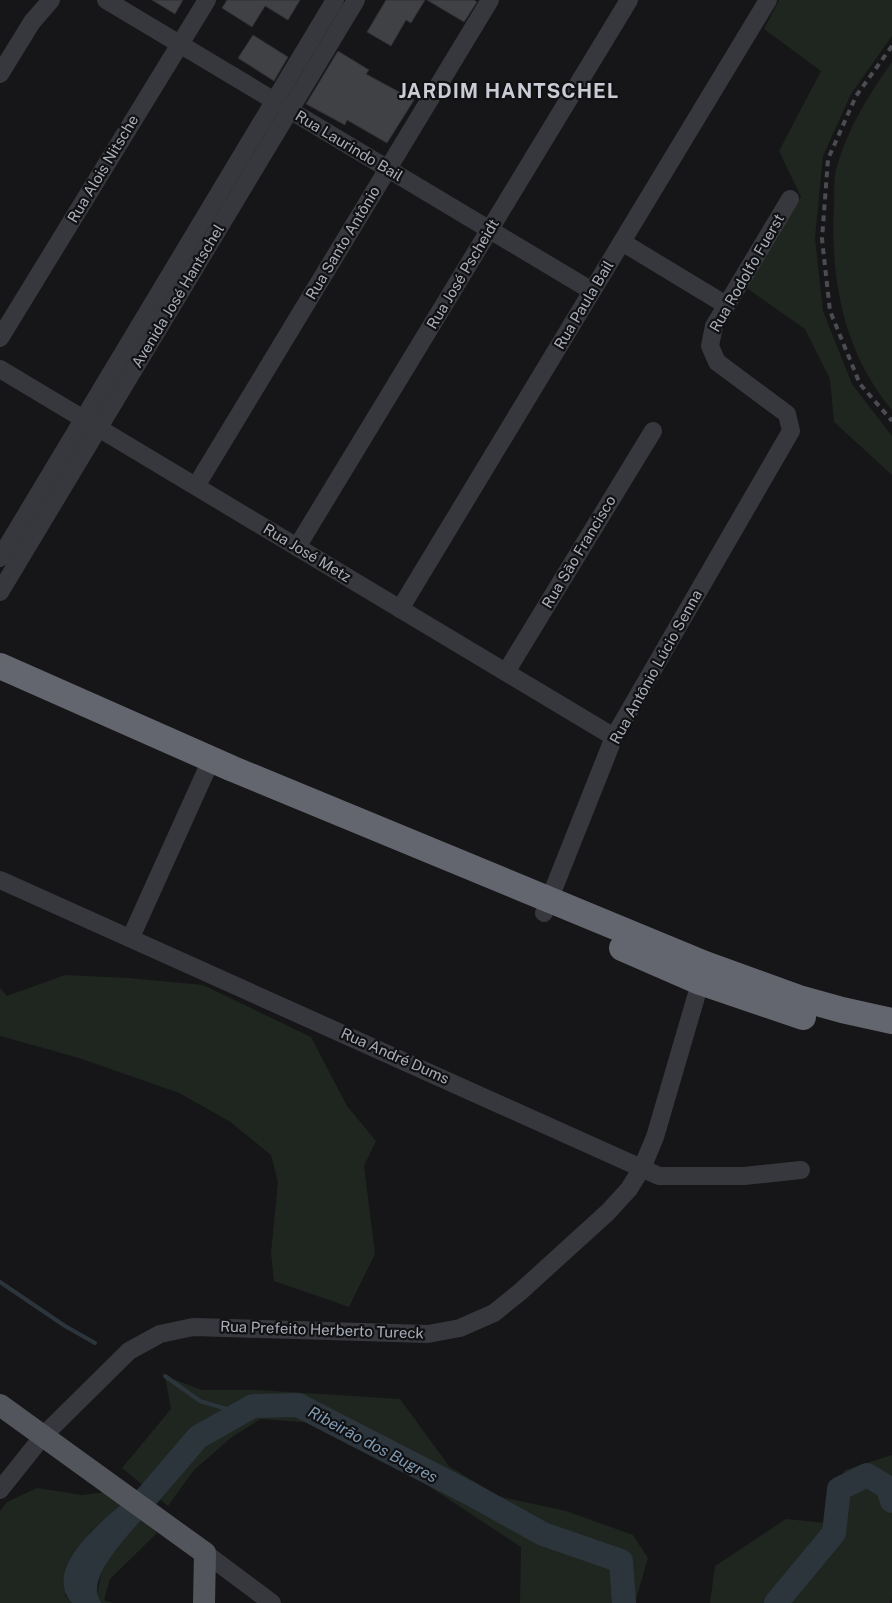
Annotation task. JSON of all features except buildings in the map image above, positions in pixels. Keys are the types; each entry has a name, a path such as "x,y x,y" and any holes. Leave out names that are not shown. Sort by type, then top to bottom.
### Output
{"highway":[{"path":"0,666 795,1015 892,1037"},
{"path":"703,973 842,1010 892,1021"}],"main road":[{"path":"0,1405 205,1553 204,1603"}],"street":[{"path":"0,74 32,22 51,0"},
{"name":"Rua Laurindo Bail","path":"106,0 592,292"},
{"name":"Rua Alois Nitsche","path":"0,338 206,0"},
{"name":"Avenida José Hantschel","path":"282,106 335,0"},
{"name":"Avenida José Hantschel","path":"0,592 91,424 282,106 356,0"},
{"name":"Rua Santo Antônio","path":"196,486 490,0"},
{"name":"Rua José Pscheidt","path":"297,547 628,0"},
{"name":"Rua Paula Bail","path":"400,609 768,0"},
{"name":"Rua Rodolfo Fuerst","path":"790,199 726,305 710,336 710,346 712,355 726,369 787,414 791,431"},
{"path":"622,242 726,305"},
{"name":"Rua José Metz","path":"0,369 614,738"},
{"name":"Avenida José Hantschel","path":"0,558 91,424"},
{"name":"Rua São Francisco","path":"506,672 653,431"},
{"name":"Rua Antônio Lúcio Senna","path":"547,906 614,738 791,431"},
{"path":"131,937 222,764"},
{"name":"Rua André Dums","path":"0,880 131,937 659,1176 744,1176 801,1170"},
{"name":"Rua Prefeito Herberto Tureck","path":"0,1490 43,1436 128,1351 160,1334 178,1329 214,1327 428,1334 460,1328 494,1313 520,1292 608,1212 629,1189 642,1168 656,1137 703,973"},
{"path":"205,1553 272,1603"}],"shaded area":[{"path":"779,0 892,0 892,36 851,94 823,156 815,238 823,311 852,384 892,436 892,475 834,422 830,379 805,329 745,287 801,197 779,151 821,71 764,29"},
{"path":"892,62 892,410 862,364 852,340 838,288 833,234 837,166 847,138 860,112"},
{"path":"65,975 129,978 203,985 311,1037 347,1106 376,1141 364,1166 375,1254 349,1307 274,1281 271,1253 278,1182 271,1155 229,1121 179,1093 79,1058 0,1036 0,988 7,996"},
{"path":"165,1376 202,1390 258,1390 400,1399 449,1466 497,1496 566,1511 633,1535 648,1558 635,1603 520,1603 521,1547 383,1456 315,1423 261,1419 232,1437 194,1470 168,1506 122,1468 171,1409"},
{"path":"892,1455 892,1598 890,1603 710,1603 715,1566 786,1519 826,1523 833,1490 845,1470"},
{"path":"37,1488 82,1495 106,1492 124,1502 90,1532 65,1595 72,1603 0,1603 0,1511 7,1502"},
{"path":"124,1502 142,1519 118,1547 102,1571 97,1594 102,1603 72,1603 65,1590 64,1576 69,1562 89,1534"},
{"path":"142,1519 157,1533 110,1579 104,1600 113,1603 102,1603 98,1599 101,1576 105,1565 125,1537"}],"waterway":[{"path":"0,1282 65,1326 95,1343"},
{"path":"165,1376 200,1401 240,1413"},
{"name":"Ribeirão dos Bugres","path":"124,1519 139,1506 198,1437 253,1406 298,1405 471,1494 543,1534 621,1561 624,1603"},
{"name":"Ribeirão dos Bugres","path":"776,1603 834,1533 839,1489 867,1475 887,1487 892,1501"}],"railway":[{"path":"892,46 856,96 828,159 822,239 830,311 860,384 892,421"}],"district":[{"name":"JARDIM HANTSCHEL","path":"509,91"}]}
